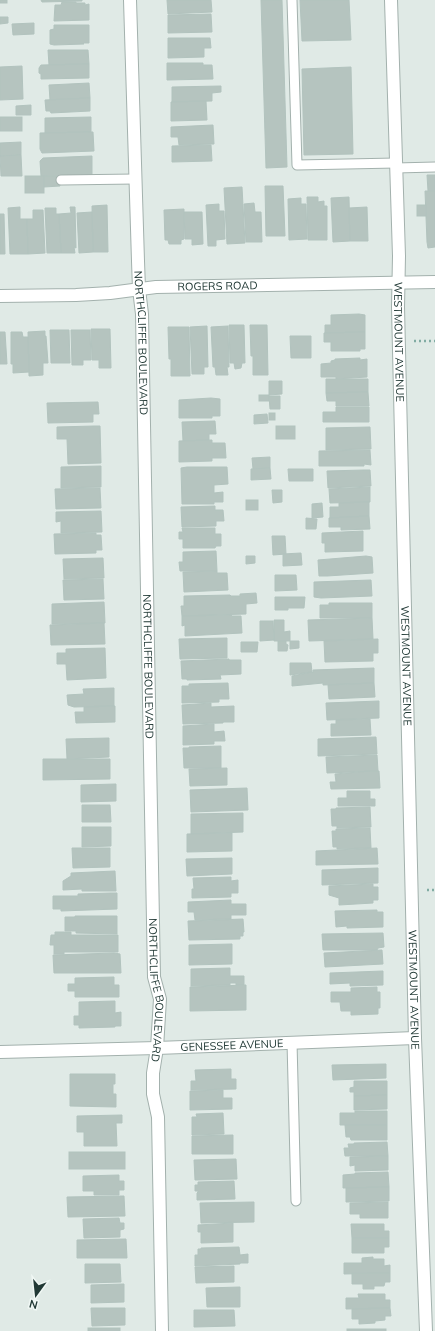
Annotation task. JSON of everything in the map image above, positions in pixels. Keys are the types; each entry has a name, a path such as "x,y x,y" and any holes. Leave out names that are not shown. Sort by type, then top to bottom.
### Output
{"street":[{"name":"NORTHCLIFFE BOULEVARD","path":"130,0 139,289 142,314 154,977 160,999 157,1048 153,1073 153,1094 158,1117 162,1331"},
{"name":"WESTMOUNT AVENUE","path":"391,0 399,256 400,403 415,1038 429,1328"},
{"name":"ROGERS ROAD","path":"0,296 76,295 110,293 139,289 208,286 435,282"},
{"name":"GENESSEE AVENUE","path":"0,1052 157,1048 415,1038"}],"lane":[{"path":"292,0 297,165 396,165 435,167"},
{"path":"61,180 135,179"},
{"path":"292,1042 296,1201"}],"path":[{"path":"414,341 435,341"},
{"path":"426,890 435,890"}],"building":[{"path":"0,0 7,0 7,3 0,3"},
{"path":"41,0 82,0 82,1 42,2"},
{"path":"167,0 211,0 212,12 168,14"},
{"path":"261,0 282,0 287,167 266,168"},
{"path":"300,0 349,0 351,40 302,41"},
{"path":"62,2 85,3 85,5 89,4 89,20 54,21 55,5 61,5"},
{"path":"211,14 212,32 168,33 168,15"},
{"path":"0,17 8,17 8,23 0,24"},
{"path":"34,23 34,34 13,35 12,24"},
{"path":"54,25 89,25 89,43 50,44 50,30 54,29"},
{"path":"168,38 210,38 211,48 204,48 204,57 168,58"},
{"path":"48,50 88,50 89,64 49,65"},
{"path":"167,63 203,63 203,65 212,65 213,79 167,80"},
{"path":"89,64 89,78 41,79 41,74 39,73 39,68 41,65"},
{"path":"22,66 23,99 0,100 0,67"},
{"path":"351,67 353,154 304,155 302,69"},
{"path":"89,83 90,98 50,100 49,85"},
{"path":"221,86 221,92 212,93 212,101 172,102 172,87"},
{"path":"90,98 90,111 51,113 50,111 46,111 45,100"},
{"path":"206,101 207,120 171,121 171,102"},
{"path":"31,105 31,115 16,115 16,106"},
{"path":"0,117 22,117 22,131 0,131"},
{"path":"91,117 91,132 45,133 45,118"},
{"path":"213,125 214,144 179,145 178,137 171,137 171,127"},
{"path":"93,132 94,151 42,153 40,149 40,133"},
{"path":"21,142 21,155 0,156 0,143"},
{"path":"211,145 212,161 172,162 172,146"},
{"path":"21,155 22,176 1,176 0,156"},
{"path":"92,156 92,175 41,176 40,161 43,158"},
{"path":"427,175 435,175 435,191 428,191"},
{"path":"25,176 44,176 44,193 25,193"},
{"path":"44,176 59,176 60,186 44,187"},
{"path":"265,186 283,186 285,236 266,236"},
{"path":"242,187 245,243 227,244 224,188"},
{"path":"425,191 435,191 435,247 428,248 427,242"},
{"path":"307,197 318,197 318,202 324,201 324,206 327,206 327,240 308,240"},
{"path":"349,197 350,241 333,242 331,198"},
{"path":"301,198 301,204 306,204 307,239 289,240 288,199"},
{"path":"254,203 255,212 261,212 262,242 246,242 244,204"},
{"path":"219,204 219,211 224,211 225,239 216,240 216,246 208,246 206,205"},
{"path":"107,205 108,252 93,252 92,206"},
{"path":"417,205 426,205 426,216 417,216"},
{"path":"20,207 20,219 27,219 28,254 10,254 8,208"},
{"path":"70,207 75,207 76,248 74,247 75,253 61,253 59,214 71,213"},
{"path":"367,207 368,241 350,241 349,208"},
{"path":"45,208 56,208 56,214 59,214 61,253 47,253"},
{"path":"184,209 184,239 181,240 181,244 169,244 168,240 165,240 164,210"},
{"path":"33,210 43,210 45,253 28,254 27,219 33,219"},
{"path":"92,212 93,252 79,253 77,213"},
{"path":"184,212 202,212 203,244 192,245 192,239 185,239"},
{"path":"0,214 4,214 5,254 0,254"},
{"path":"331,315 365,315 365,332 325,333 325,325 331,325"},
{"path":"229,325 244,325 245,363 242,363 241,368 235,369 234,363 230,363"},
{"path":"250,325 267,325 268,375 253,375"},
{"path":"207,326 208,367 204,367 204,374 192,374 190,327"},
{"path":"228,326 228,375 216,375 215,367 213,367 211,327"},
{"path":"168,327 189,327 190,376 171,376"},
{"path":"91,329 110,329 111,368 99,368 99,360 92,360"},
{"path":"50,330 69,330 70,363 51,363"},
{"path":"71,330 90,330 91,360 83,360 83,365 72,365"},
{"path":"45,331 48,363 43,363 43,375 29,376 28,332"},
{"path":"0,332 5,332 7,364 0,364"},
{"path":"11,332 22,332 23,337 28,337 29,372 13,373 13,364 11,364"},
{"path":"365,332 365,349 360,349 360,351 331,351 331,342 324,342 324,333"},
{"path":"290,336 311,336 311,358 291,358"},
{"path":"360,358 360,360 367,359 367,377 336,379 336,377 321,377 321,364 331,363 331,361 335,359"},
{"path":"326,379 368,379 368,392 326,393"},
{"path":"269,381 282,381 282,394 269,395"},
{"path":"368,392 369,406 336,406 336,401 327,401 326,393"},
{"path":"259,395 269,395 269,401 259,401"},
{"path":"269,396 280,396 280,409 270,409"},
{"path":"211,398 220,399 220,416 212,416 212,418 179,418 179,400"},
{"path":"98,402 99,414 93,414 93,422 48,423 47,403"},
{"path":"336,407 369,407 369,422 323,422 323,412 336,412"},
{"path":"269,413 275,413 275,420 269,420"},
{"path":"267,414 268,423 254,424 254,415"},
{"path":"215,421 216,434 209,434 209,440 183,441 182,422"},
{"path":"100,426 101,463 68,464 67,439 57,439 57,427"},
{"path":"276,426 295,426 295,439 276,439"},
{"path":"370,427 371,449 326,450 326,428"},
{"path":"212,440 212,443 225,443 226,458 212,458 212,461 179,462 179,441"},
{"path":"370,450 371,465 319,466 319,451"},
{"path":"270,457 270,468 253,469 252,458"},
{"path":"101,466 101,487 61,488 61,467"},
{"path":"227,467 228,484 214,485 214,493 223,492 223,502 214,502 214,504 182,504 181,468"},
{"path":"270,468 271,479 251,480 251,469"},
{"path":"288,469 313,469 313,481 289,481"},
{"path":"370,470 371,486 328,488 327,471"},
{"path":"370,487 370,502 330,503 329,489"},
{"path":"100,488 101,508 56,509 55,489"},
{"path":"272,490 282,490 282,502 273,503"},
{"path":"246,500 258,500 258,510 246,510"},
{"path":"369,502 369,516 330,518 330,507 339,507 339,503"},
{"path":"322,503 323,517 312,518 312,504"},
{"path":"215,506 215,510 223,510 224,521 216,521 216,526 182,527 181,507"},
{"path":"101,511 102,532 61,533 61,521 56,522 56,512"},
{"path":"369,516 370,529 341,530 341,527 329,527 329,518"},
{"path":"306,518 317,519 316,529 306,529"},
{"path":"182,528 215,528 215,534 221,534 221,546 216,546 215,548 183,548 183,539 179,539 179,532 183,532"},
{"path":"363,531 363,551 325,552 325,543 322,543 322,533"},
{"path":"96,533 96,535 101,535 102,550 96,550 96,553 55,554 54,534"},
{"path":"272,536 285,536 286,554 273,555"},
{"path":"216,551 217,571 180,571 179,562 183,562 183,552"},
{"path":"301,553 302,565 283,566 283,554"},
{"path":"246,556 255,556 255,563 246,564"},
{"path":"366,556 372,557 373,573 319,576 318,560"},
{"path":"103,558 104,578 64,579 63,559"},
{"path":"217,571 217,573 227,573 228,590 184,592 183,572"},
{"path":"275,575 296,575 297,590 275,591"},
{"path":"103,579 104,599 64,600 63,580"},
{"path":"371,580 372,596 314,597 314,582"},
{"path":"256,593 257,603 246,604 246,614 182,616 181,606 184,606 184,596 240,596 240,594"},
{"path":"275,597 305,597 304,608 275,610"},
{"path":"104,602 105,623 52,624 52,604"},
{"path":"329,603 372,603 372,618 320,618 320,605 329,605"},
{"path":"182,616 241,616 242,633 185,636 185,625 182,626"},
{"path":"372,618 373,639 309,641 308,620"},
{"path":"274,620 284,620 284,632 290,631 290,641 274,641"},
{"path":"260,621 273,621 274,640 260,641"},
{"path":"104,623 105,644 51,645 50,625"},
{"path":"227,638 227,658 180,659 179,639"},
{"path":"378,639 378,653 373,653 373,661 325,662 324,641"},
{"path":"278,641 286,641 286,644 288,645 287,651 278,651"},
{"path":"290,641 299,641 299,648 290,649"},
{"path":"241,642 258,642 257,652 241,652"},
{"path":"105,648 106,678 67,680 66,664 57,664 57,653 66,653 66,649"},
{"path":"241,660 241,674 220,675 221,679 182,679 181,661"},
{"path":"290,663 311,663 312,672 290,675"},
{"path":"374,668 374,683 323,685 323,683 292,686 292,676 313,673 313,670"},
{"path":"228,683 229,699 219,699 219,702 182,703 182,686 189,686 189,684"},
{"path":"374,683 375,697 329,699 328,685"},
{"path":"114,688 114,706 74,707 68,705 67,695 84,694 83,689"},
{"path":"379,701 379,718 327,720 326,703"},
{"path":"211,703 211,707 234,706 234,722 183,724 182,705"},
{"path":"115,706 115,722 76,723 75,712 84,712 84,707"},
{"path":"370,719 371,735 331,736 331,724 336,724 336,720"},
{"path":"214,724 214,732 224,731 225,741 214,741 214,744 183,745 183,726"},
{"path":"376,737 377,754 318,756 318,739"},
{"path":"109,738 109,757 67,759 66,739"},
{"path":"221,746 221,768 184,768 183,748"},
{"path":"377,755 378,771 327,773 326,757"},
{"path":"43,759 110,759 110,779 43,780"},
{"path":"227,768 227,785 190,786 189,769"},
{"path":"379,771 380,788 331,789 330,782 336,782 335,774"},
{"path":"116,784 116,801 81,802 81,785"},
{"path":"247,788 248,810 191,812 190,790"},
{"path":"347,791 370,791 370,799 375,799 375,806 338,806 338,798 347,798"},
{"path":"82,805 110,805 111,822 82,822"},
{"path":"370,807 371,827 337,828 337,826 332,826 331,809"},
{"path":"243,813 243,832 191,834 191,814"},
{"path":"82,827 111,827 111,846 82,847"},
{"path":"370,828 371,848 337,849 337,847 333,847 332,831 336,831 336,829"},
{"path":"232,833 232,851 187,852 187,834"},
{"path":"72,848 110,848 110,867 73,868"},
{"path":"377,848 378,864 316,865 316,851"},
{"path":"232,858 232,874 187,876 186,859"},
{"path":"378,868 378,883 322,885 322,870"},
{"path":"115,871 116,891 82,891 82,889 63,890 63,881 71,876 71,873"},
{"path":"231,877 231,881 238,880 238,893 231,893 231,897 192,898 192,889 194,889 193,878"},
{"path":"373,884 373,887 378,887 378,900 373,900 373,903 339,905 339,898 329,895 329,886"},
{"path":"117,893 117,909 61,911 61,909 53,909 53,896"},
{"path":"231,900 231,904 246,904 246,915 231,915 231,919 195,920 194,912 188,912 188,902"},
{"path":"377,910 377,912 383,912 383,927 336,927 335,911"},
{"path":"117,916 117,934 76,933 76,931 65,931 65,917"},
{"path":"243,919 244,932 243,936 240,936 240,939 189,940 188,921"},
{"path":"55,932 71,932 71,935 118,935 118,952 64,952 64,954 54,954 54,945 50,945 51,935 55,935"},
{"path":"383,933 384,947 378,948 377,950 323,950 322,934"},
{"path":"232,944 232,964 189,965 189,945"},
{"path":"382,950 383,964 325,967 324,953"},
{"path":"120,954 121,973 54,973 53,955"},
{"path":"230,968 230,976 244,976 244,985 230,983 230,985 191,986 191,969"},
{"path":"383,971 383,985 350,986 350,983 330,984 330,973"},
{"path":"114,977 114,985 119,985 119,997 75,997 75,991 68,991 68,984 75,984 75,978"},
{"path":"246,985 246,1010 190,1011 190,987"},
{"path":"377,987 377,992 380,992 380,1008 378,1008 378,1014 351,1015 351,1011 341,1011 340,1002 331,1002 331,992 351,992 351,988"},
{"path":"115,1001 115,1013 121,1012 121,1026 79,1028 79,1025 74,1025 74,1016 79,1016 79,1002"},
{"path":"386,1064 386,1078 333,1080 332,1065"},
{"path":"231,1069 231,1079 236,1079 236,1089 191,1090 191,1081 196,1081 195,1070"},
{"path":"70,1074 115,1074 113,1094 116,1094 116,1107 70,1106"},
{"path":"354,1081 387,1081 387,1095 354,1096 354,1092 350,1092 350,1088 354,1087"},
{"path":"223,1090 223,1098 232,1098 232,1109 190,1110 190,1091"},
{"path":"387,1095 387,1109 354,1110 354,1096"},
{"path":"355,1111 387,1111 387,1125 340,1125 340,1113 355,1113"},
{"path":"223,1113 224,1134 192,1135 192,1117 197,1117 196,1114"},
{"path":"122,1115 122,1123 116,1123 117,1146 84,1146 84,1132 77,1132 77,1116"},
{"path":"345,1125 387,1125 387,1140 351,1140 350,1137 346,1137"},
{"path":"233,1135 233,1154 192,1154 192,1136"},
{"path":"387,1142 388,1156 345,1156 344,1148 349,1148 348,1144"},
{"path":"69,1152 125,1152 125,1169 69,1169"},
{"path":"388,1156 388,1170 355,1171 355,1165 350,1166 350,1157"},
{"path":"236,1159 237,1179 195,1180 194,1160"},
{"path":"388,1172 389,1187 343,1188 343,1175"},
{"path":"119,1175 119,1181 124,1181 124,1190 119,1190 119,1195 94,1195 94,1191 83,1191 83,1176"},
{"path":"234,1181 235,1199 197,1200 198,1191 195,1191 195,1185 198,1185 198,1182"},
{"path":"389,1187 389,1201 346,1202 346,1188"},
{"path":"124,1196 125,1216 68,1217 67,1197"},
{"path":"254,1202 254,1222 201,1223 200,1203"},
{"path":"388,1202 388,1218 360,1218 360,1214 350,1214 350,1203"},
{"path":"119,1218 120,1223 124,1223 124,1229 120,1230 120,1237 84,1238 83,1219"},
{"path":"233,1223 233,1242 201,1243 201,1232 198,1232 198,1225"},
{"path":"351,1224 384,1224 384,1231 389,1231 389,1238 352,1238"},
{"path":"352,1238 389,1238 389,1247 384,1247 384,1253 352,1253"},
{"path":"126,1239 127,1258 77,1258 77,1240"},
{"path":"239,1247 240,1255 248,1254 248,1263 195,1266 195,1255 198,1255 198,1249"},
{"path":"373,1257 373,1259 384,1259 384,1266 390,1265 390,1273 344,1274 344,1263 362,1263 362,1258"},
{"path":"85,1264 120,1264 121,1282 85,1283"},
{"path":"234,1266 234,1282 196,1283 195,1267"},
{"path":"352,1273 390,1273 390,1282 385,1282 384,1286 374,1286 374,1289 363,1289 363,1284 352,1284"},
{"path":"124,1284 124,1302 91,1303 91,1285"},
{"path":"240,1287 240,1307 207,1307 206,1288"},
{"path":"358,1294 385,1294 385,1300 390,1300 390,1308 346,1309 346,1298 359,1298"},
{"path":"91,1308 125,1308 125,1325 92,1326"},
{"path":"390,1308 391,1316 385,1316 385,1320 375,1321 375,1323 359,1324 359,1319 352,1319 352,1309"},
{"path":"194,1310 234,1310 235,1326 194,1327"},
{"path":"88,1328 120,1328 120,1331 88,1331"},
{"path":"347,1329 386,1329 386,1331 347,1331"}]}
